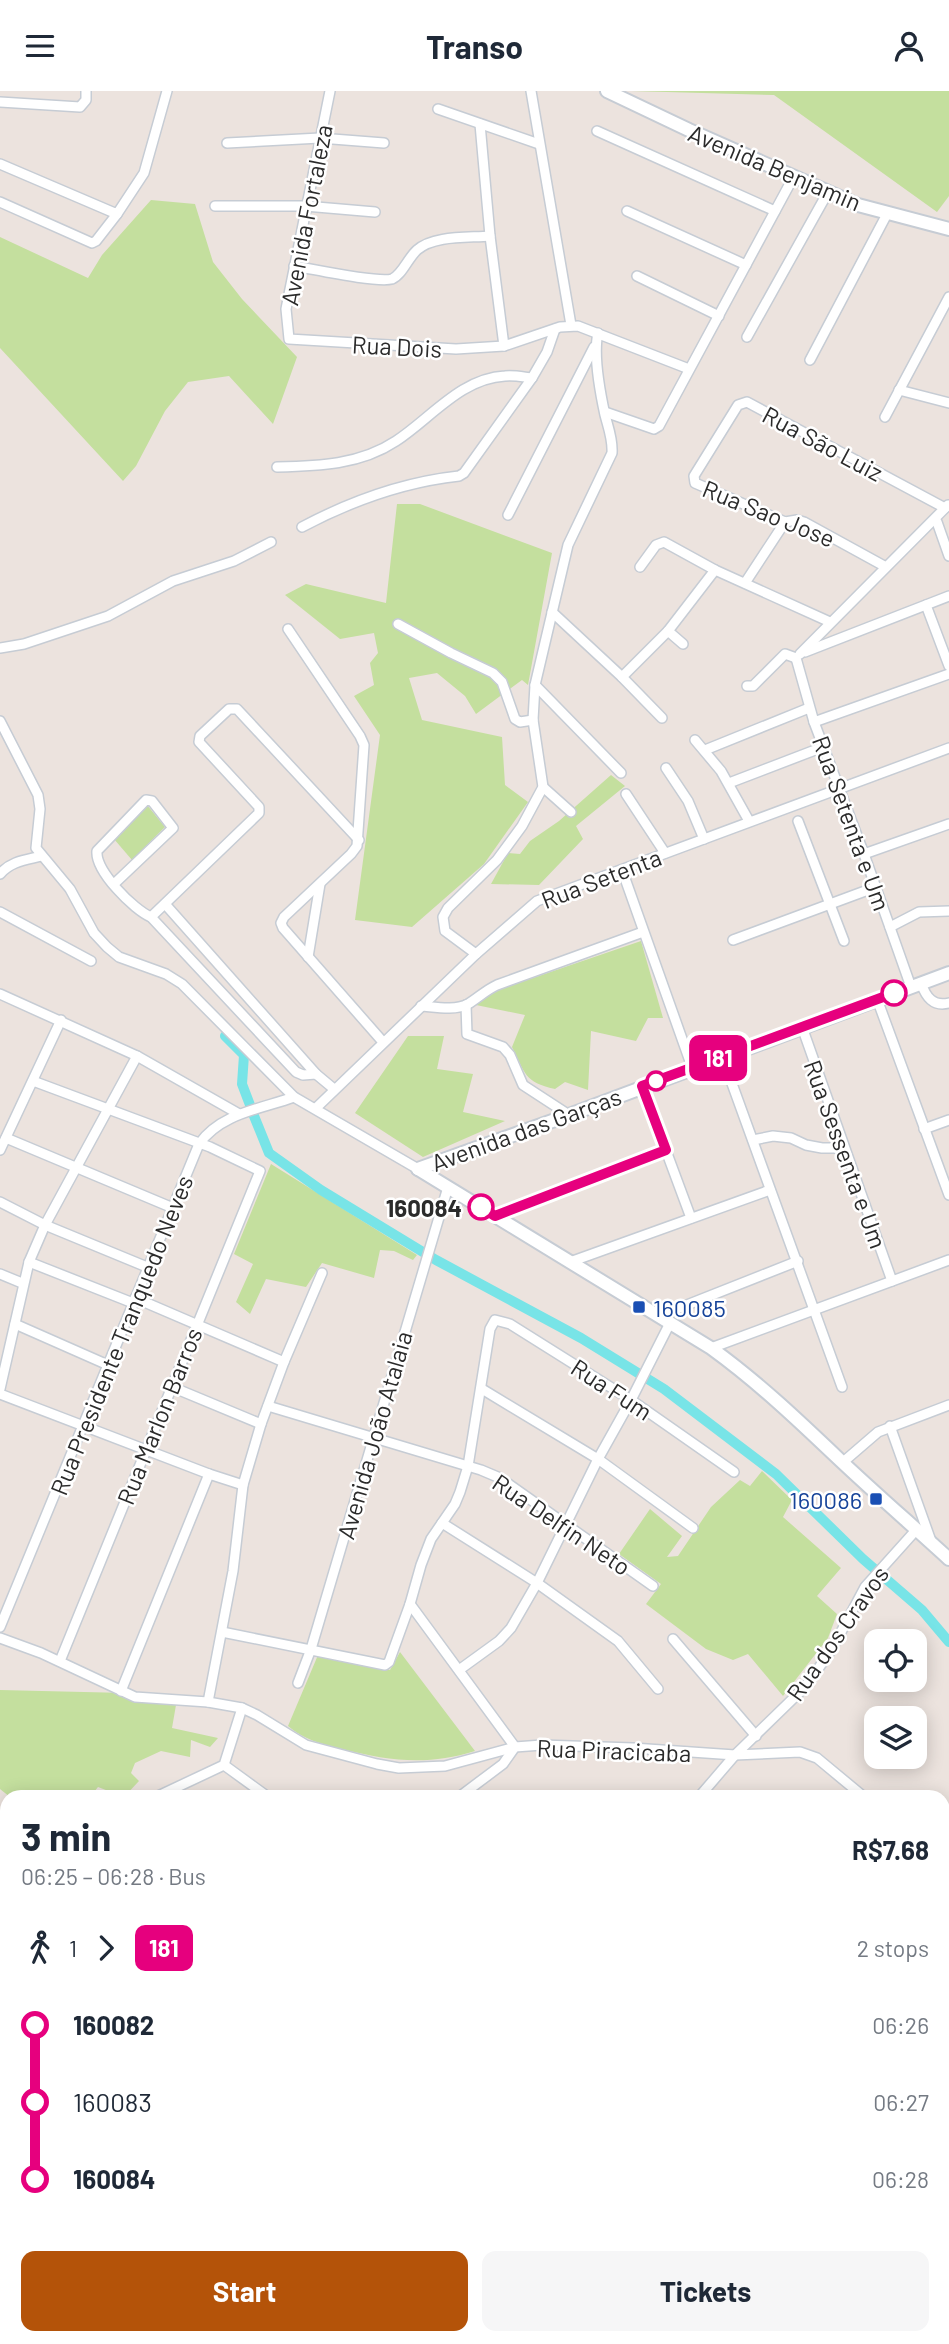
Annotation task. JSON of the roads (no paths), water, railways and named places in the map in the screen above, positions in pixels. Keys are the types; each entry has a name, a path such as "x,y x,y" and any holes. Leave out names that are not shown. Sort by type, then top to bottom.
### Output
{"main road":[{"name":"Avenida Benjamin","path":"607,91 828,192 887,214 949,229"},
{"name":"Avenida das Garças","path":"418,1168 569,1115 949,973"},
{"path":"418,1168 711,1348 752,1378 949,1559"}],"street":[{"path":"0,102 80,107 86,100 86,91"},
{"path":"0,202 92,243 96,241 145,173 167,91"},
{"name":"Avenida Fortaleza","path":"289,339 286,309 330,91"},
{"path":"531,91 571,325 689,369"},
{"path":"438,109 539,144"},
{"path":"480,124 504,346"},
{"path":"597,131 775,211"},
{"path":"227,143 320,138 384,143"},
{"path":"0,164 117,213"},
{"path":"604,412 657,428 794,176"},
{"path":"747,338 828,192"},
{"path":"215,206 305,206 374,212"},
{"path":"627,211 746,265"},
{"path":"810,360 887,214"},
{"path":"294,266 350,276 389,279 397,275 418,249 430,242 490,236"},
{"path":"636,276 719,316"},
{"path":"885,417 949,297"},
{"name":"Rua Dois","path":"289,339 456,349 504,346 571,325"},
{"path":"302,527 352,503 421,480 459,476 464,473 532,378 547,352 555,329"},
{"path":"509,515 595,345 598,333"},
{"path":"476,954 445,930 443,917 467,887 497,860 522,826 543,787 533,720 535,685 568,545 612,453 613,444 604,412 595,345"},
{"path":"277,467 323,466 371,453 396,442 442,405 475,384 506,375 532,378"},
{"path":"899,390 949,403"},
{"name":"Rua São Luiz","path":"694,476 738,405 747,402 947,506"},
{"name":"Rua Sao Jose","path":"694,476 695,484 785,522 804,522 886,567"},
{"path":"798,656 947,506"},
{"path":"927,526 949,518"},
{"path":"745,583 785,522"},
{"path":"937,522 949,556"},
{"path":"640,567 656,545 664,542 715,570 830,622"},
{"path":"0,649 24,645 108,615 173,581 234,561 271,543"},
{"path":"622,677 668,631 715,570"},
{"path":"747,686 752,685 785,654 798,656 949,596"},
{"path":"926,605 949,666"},
{"path":"552,612 662,717"},
{"path":"398,624 493,673 502,683 515,719 520,722 533,720"},
{"path":"288,629 364,745 359,840 351,855 284,917 282,928 383,1042"},
{"path":"668,631 684,644"},
{"name":"Rua Setenta e Um","path":"798,656 814,722 890,926 916,985"},
{"path":"814,722 949,674"},
{"path":"535,685 621,773"},
{"path":"705,750 809,708"},
{"path":"151,917 260,813 259,807 200,742 200,736 229,709 237,709 359,840"},
{"path":"0,721 38,795 40,809 36,848 70,889 94,933 107,947 119,957 166,974 182,984 294,1097 418,1168"},
{"path":"695,740 729,783 749,821"},
{"path":"729,783 823,747"},
{"name":"Rua Setenta","path":"316,1108 476,954 537,901 949,748"},
{"path":"666,768 688,801 704,838"},
{"path":"543,787 570,812"},
{"path":"626,794 665,853"},
{"path":"114,884 173,828 152,801 146,800 97,851 97,859 114,884 135,908 151,917 296,1072 303,1075 316,1073"},
{"path":"798,821 844,941"},
{"path":"864,854 949,824"},
{"path":"0,874 6,867 42,856"},
{"path":"622,870 692,1067"},
{"path":"308,957 320,884"},
{"path":"733,940 876,887"},
{"path":"165,904 316,1073 334,1089"},
{"path":"890,926 919,912 949,911"},
{"path":"0,912 91,961"},
{"path":"421,1006 466,1005 497,985 643,933"},
{"path":"916,985 931,1001 945,1005 949,1003"},
{"path":"0,994 137,1056 239,1114"},
{"path":"877,999 949,1195"},
{"path":"466,1005 467,1034 503,1047 510,1055 523,1085 569,1115"},
{"path":"0,1150 61,1020"},
{"name":"Rua Sessenta e Um","path":"802,1027 891,1281"},
{"path":"137,1056 45,1225 29,1262 22,1283 15,1324 5,1345 0,1391 145,1450 243,1485"},
{"path":"722,1056 842,1387"},
{"path":"33,1080 199,1144"},
{"path":"642,1086 691,1218"},
{"name":"Rua Presidente Tranquedo Neves","path":"0,1626 199,1144 219,1123 294,1097"},
{"path":"924,1129 949,1120"},
{"path":"753,1140 782,1137 822,1148 843,1148"},
{"path":"6,1138 173,1208"},
{"name":"Rua Marlon Barros","path":"60,1661 260,1171 199,1144"},
{"path":"495,1216 666,1150"},
{"name":"Avenida João Atalaia","path":"298,1683 311,1649 448,1187"},
{"path":"569,1262 770,1190"},
{"path":"0,1202 45,1225 147,1267"},
{"path":"711,1348 949,1260"},
{"path":"459,1670 506,1636 537,1583 598,1459 644,1376 664,1319 798,1261"},
{"path":"29,1262 134,1300 284,1362"},
{"path":"0,1273 22,1283"},
{"path":"208,1702 233,1571 243,1485 261,1424 284,1362 322,1273"},
{"name":"Rua Fum","path":"482,1389 490,1329 495,1320 510,1324 631,1400 734,1472"},
{"path":"15,1324 108,1365"},
{"path":"172,1387 261,1424"},
{"path":"222,1632 385,1665 389,1662 431,1539 455,1504 468,1466 482,1389 598,1459 693,1528"},
{"path":"842,1463 869,1439 890,1426 949,1405"},
{"name":"Rua Delfin Neto","path":"268,1406 500,1478 653,1586"},
{"path":"890,1426 931,1542"},
{"path":"121,1691 209,1474"},
{"path":"442,1523 537,1583 618,1641 658,1689"},
{"name":"Rua dos Cravos","path":"705,1790 735,1755 806,1686 832,1649 865,1587 917,1529"},
{"path":"410,1604 515,1747 503,1764 468,1790"},
{"name":"Rua Piracicaba","path":"0,1638 145,1699 208,1702 242,1708 306,1745 399,1768 445,1766 515,1747 558,1745 735,1755 800,1752 817,1758 856,1790"},
{"path":"673,1639 756,1735"},
{"path":"171,1790 224,1765 242,1708"},
{"path":"224,1765 258,1790"}],"waterway":[{"path":"225,1036 244,1055 242,1084 250,1105"},
{"path":"254,1116 269,1153 321,1190 436,1260 581,1338 664,1389 776,1474 863,1559 922,1610 949,1642"}],"place":[{"name":"160084","path":"481,1207"},
{"name":"160085","path":"639,1307"},
{"name":"160086","path":"876,1499"}]}
